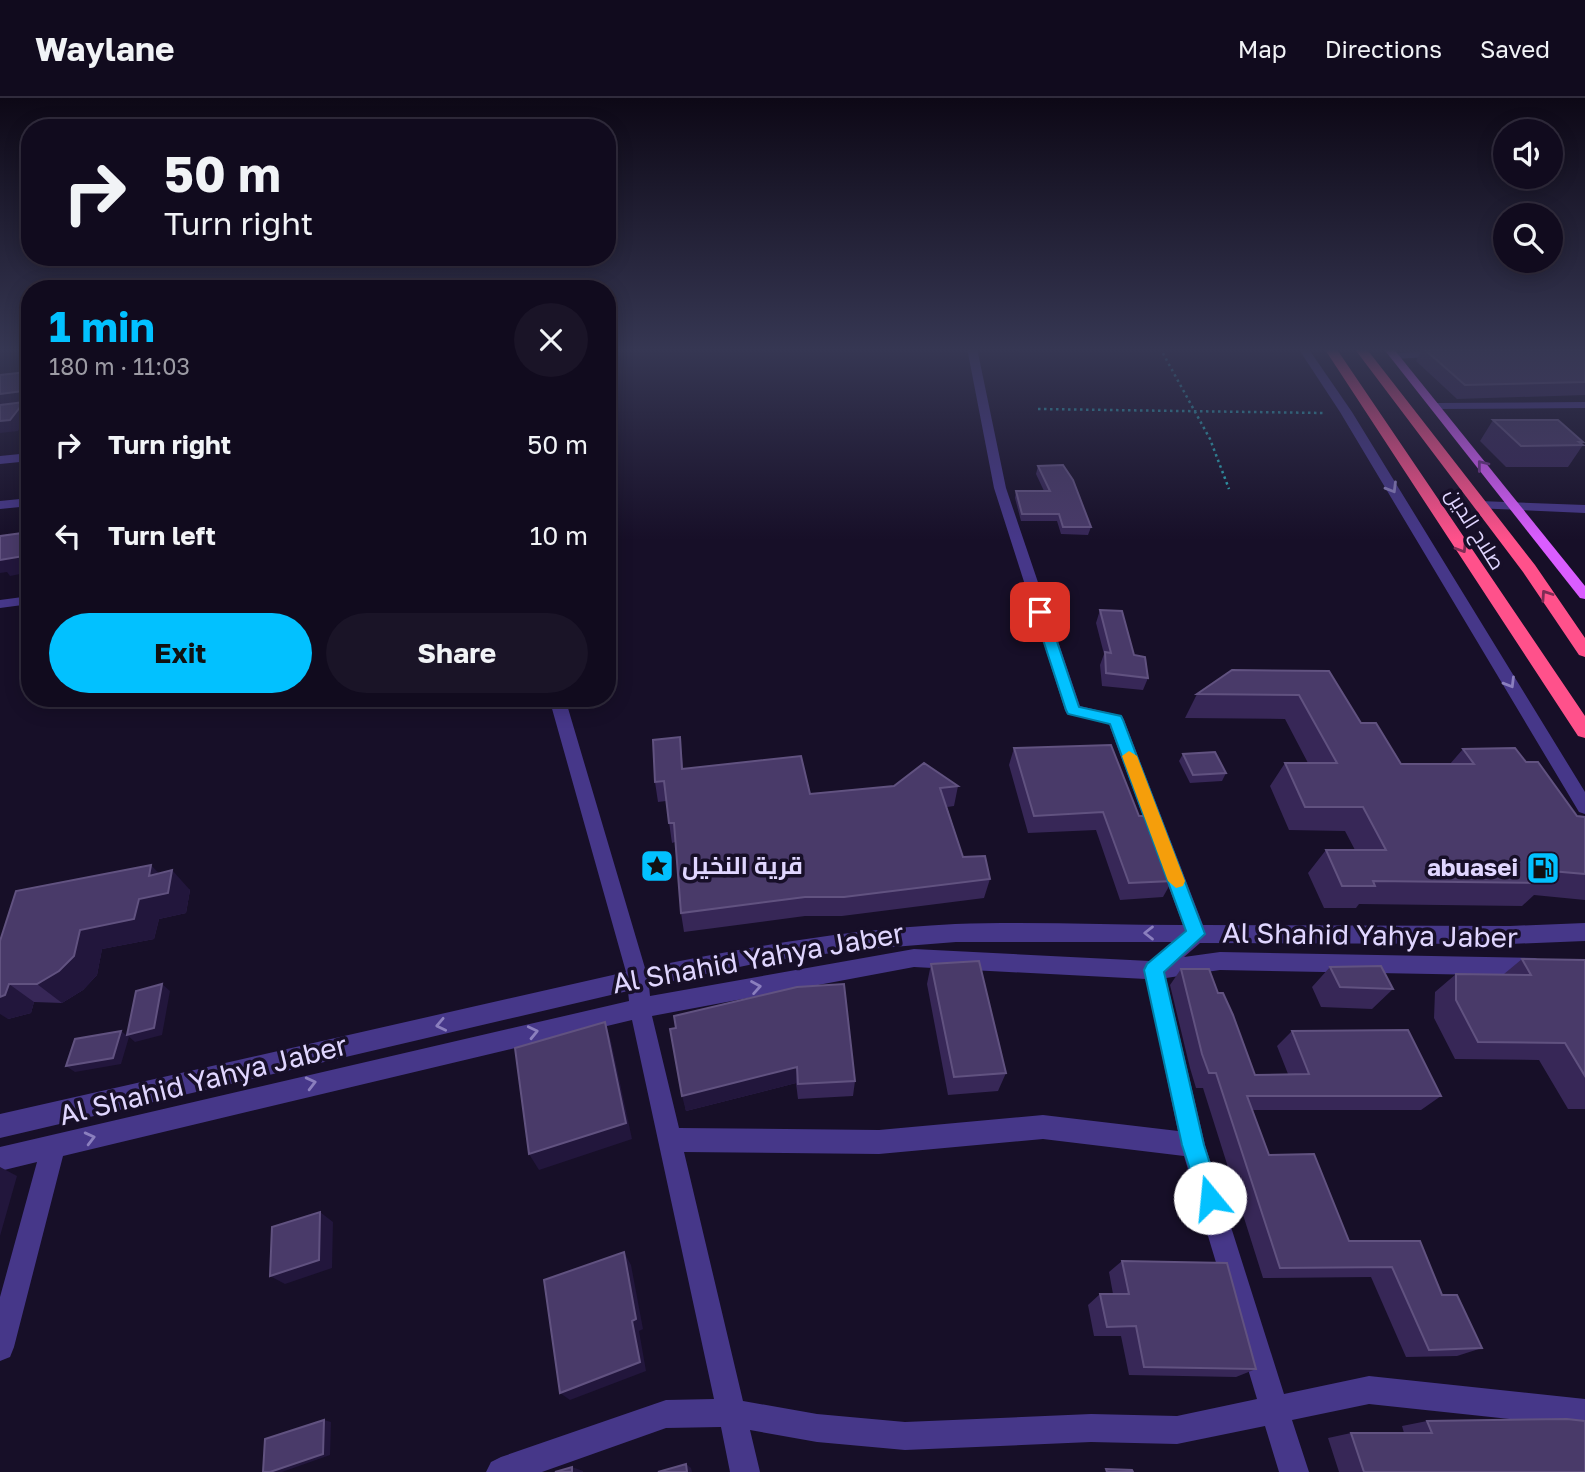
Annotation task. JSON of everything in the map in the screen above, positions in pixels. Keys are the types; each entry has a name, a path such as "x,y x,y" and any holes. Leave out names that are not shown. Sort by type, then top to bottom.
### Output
{"highway":[{"name":"صلاح الدين","path":"1373,412 1539,666 1585,731"},
{"name":"صلاح الدين","path":"1409,412 1529,569 1585,651"}],"main road":[{"path":"1441,412 1585,595"}],"street":[{"path":"985,412 1000,488 1073,710 1116,720 1196,934 1154,970 1193,1145 1294,1472"},
{"path":"1346,412 1585,807"},
{"path":"1371,454 1388,434"},
{"path":"0,460 21,458"},
{"path":"0,505 21,503"},
{"path":"1479,505 1585,509"},
{"path":"0,604 21,601"},
{"path":"560,707 638,979 640,1008 745,1472"},
{"name":"Al Shahid Yahya Jaber","path":"0,1126 638,979 763,953 956,933 1585,933"},
{"name":"Al Shahid Yahya Jaber","path":"0,1159 349,1074 640,1008 914,958 1154,970 1220,961 1558,968"},
{"path":"670,1140 879,1142 1043,1127 1193,1145"},
{"path":"0,1347 53,1147"},
{"path":"501,1472 666,1414 732,1413 817,1427 905,1436 1091,1428 1177,1430 1369,1390 1585,1413"}],"path":[{"path":"1196,412 1229,489"}],"building":[{"path":"0,412 16,412 10,420 0,421"},
{"path":"1493,420 1558,420 1583,442 1579,442 1583,445 1521,446"},
{"path":"1063,465 1073,480 1091,527 1063,527 1059,514 1022,514 1016,491 1050,491 1038,466"},
{"path":"21,533 21,556 0,560 0,536"},
{"path":"1100,610 1122,611 1134,655 1145,657 1148,678 1106,673 1105,652 1111,653"},
{"path":"1232,670 1329,671 1361,723 1376,723 1401,764 1474,764 1463,749 1515,748 1526,762 1538,762 1577,816 1585,817 1585,874 1539,870 1547,883 1373,881 1375,886 1342,886 1326,850 1386,850 1363,807 1305,807 1285,763 1337,763 1299,695 1197,694"},
{"path":"680,737 682,769 801,756 810,794 894,786 924,763 958,786 940,788 963,857 985,856 990,879 844,897 805,897 681,913 674,823 669,823 664,781 655,782 653,740"},
{"path":"1111,745 1139,816 1146,816 1172,881 1129,883 1103,812 1034,816 1014,748"},
{"path":"1215,752 1226,773 1193,775 1183,754"},
{"path":"151,865 149,876 172,870 168,893 139,899 134,919 80,930 74,956 59,971 37,984 9,984 5,995 0,997 0,941 16,891"},
{"path":"1522,959 1585,960 1585,1076 1565,1043 1478,1042 1456,1000 1456,974 1531,975"},
{"path":"979,961 1006,1073 954,1077 931,964"},
{"path":"1381,966 1393,989 1340,987 1330,967"},
{"path":"1181,969 1209,969 1218,993 1223,993 1233,1015 1255,1075 1309,1074 1292,1031 1408,1030 1441,1096 1247,1096 1269,1155 1314,1154 1349,1241 1420,1241 1442,1295 1457,1295 1482,1348 1429,1350 1392,1267 1280,1268 1216,1073 1209,1073 1202,1054"},
{"path":"162,984 154,1028 127,1035 136,991"},
{"path":"844,984 855,1081 798,1084 797,1067 682,1096 670,1029 676,1028 674,1016 797,987"},
{"path":"605,1022 626,1123 529,1154 515,1048"},
{"path":"121,1031 113,1058 66,1066 75,1039"},
{"path":"320,1212 319,1260 270,1276 272,1227"},
{"path":"624,1252 636,1319 632,1321 640,1362 560,1393 544,1280"},
{"path":"1122,1261 1227,1263 1256,1369 1144,1367 1136,1326 1107,1327 1100,1294 1129,1294"},
{"path":"324,1420 323,1454 263,1472 265,1439"},
{"path":"1427,1421 1585,1421 1585,1472 1364,1472 1351,1433 1432,1433"},
{"path":"686,1464 687,1472 658,1472"},
{"path":"572,1467 572,1472 555,1472"},
{"path":"1106,1469 1132,1470 1133,1472 1107,1472"}],"slow traffic":[{"path":"1129,756 1176,881"}],"place":[{"name":"قرية النخيل","path":"657,866"},
{"name":"abuasei","path":"1543,868"}],"route":[{"path":"1040,612 1073,710 1116,720 1196,934 1154,970 1193,1145 1210,1198"}]}
